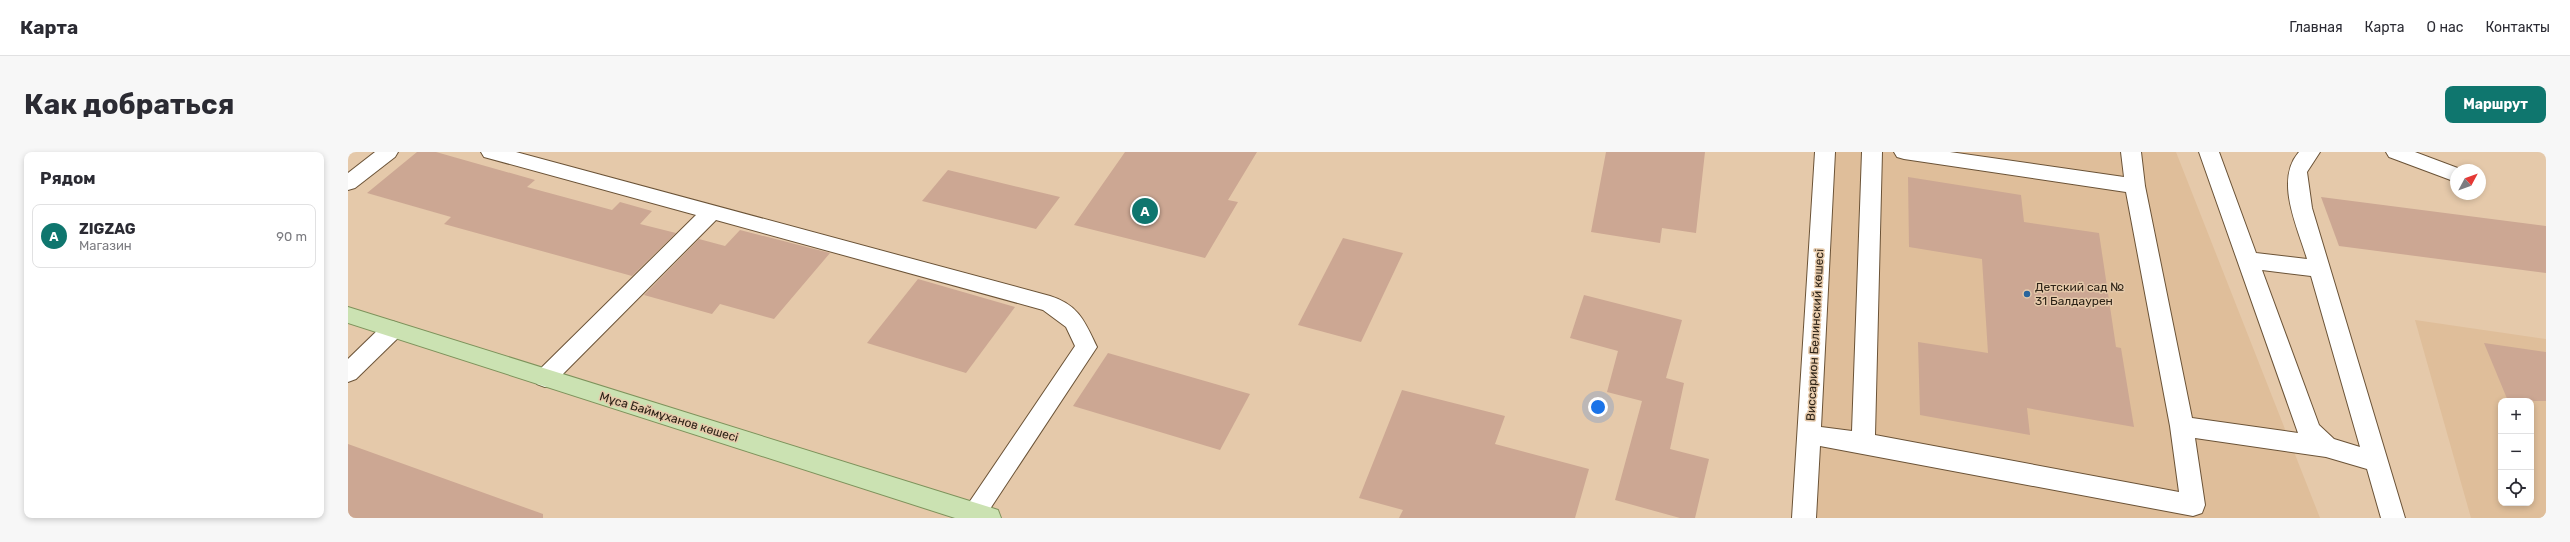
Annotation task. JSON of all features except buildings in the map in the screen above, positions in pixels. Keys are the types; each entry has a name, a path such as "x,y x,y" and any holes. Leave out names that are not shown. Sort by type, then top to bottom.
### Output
{"main road":[{"name":"Мұса Баймұханов көшесі","path":"348,315 982,516"}],"street":[{"path":"348,183 388,152"},
{"path":"491,152 1050,304 1074,321 1086,348 982,516"},
{"name":"Виссарион Белинский көшесі","path":"1804,518 1810,435 1825,152"},
{"path":"1863,443 1872,152"},
{"path":"1904,152 2135,186"},
{"path":"1810,435 1863,443 2193,505 2182,426 2135,186 2131,152"},
{"path":"2209,152 2309,431 2326,447"},
{"path":"2310,152 2304,157 2295,174 2320,269 2393,518"},
{"path":"2396,152 2450,173"},
{"path":"545,378 712,212"},
{"path":"2248,260 2320,269"},
{"path":"348,373 392,330"},
{"path":"2182,426 2326,447 2377,462"}],"shaded area":[{"name":"Детский сад № 31 Балдаурен","path":"1829,152 2176,152 2320,518 1810,518"},
{"path":"2415,320 2546,339 2546,518 2471,518"}],"place":[{"name":"ZIGZAG","path":"1145,211"},
{"name":"Детский сад № 31 Балдаурен","path":"2027,294"}]}
